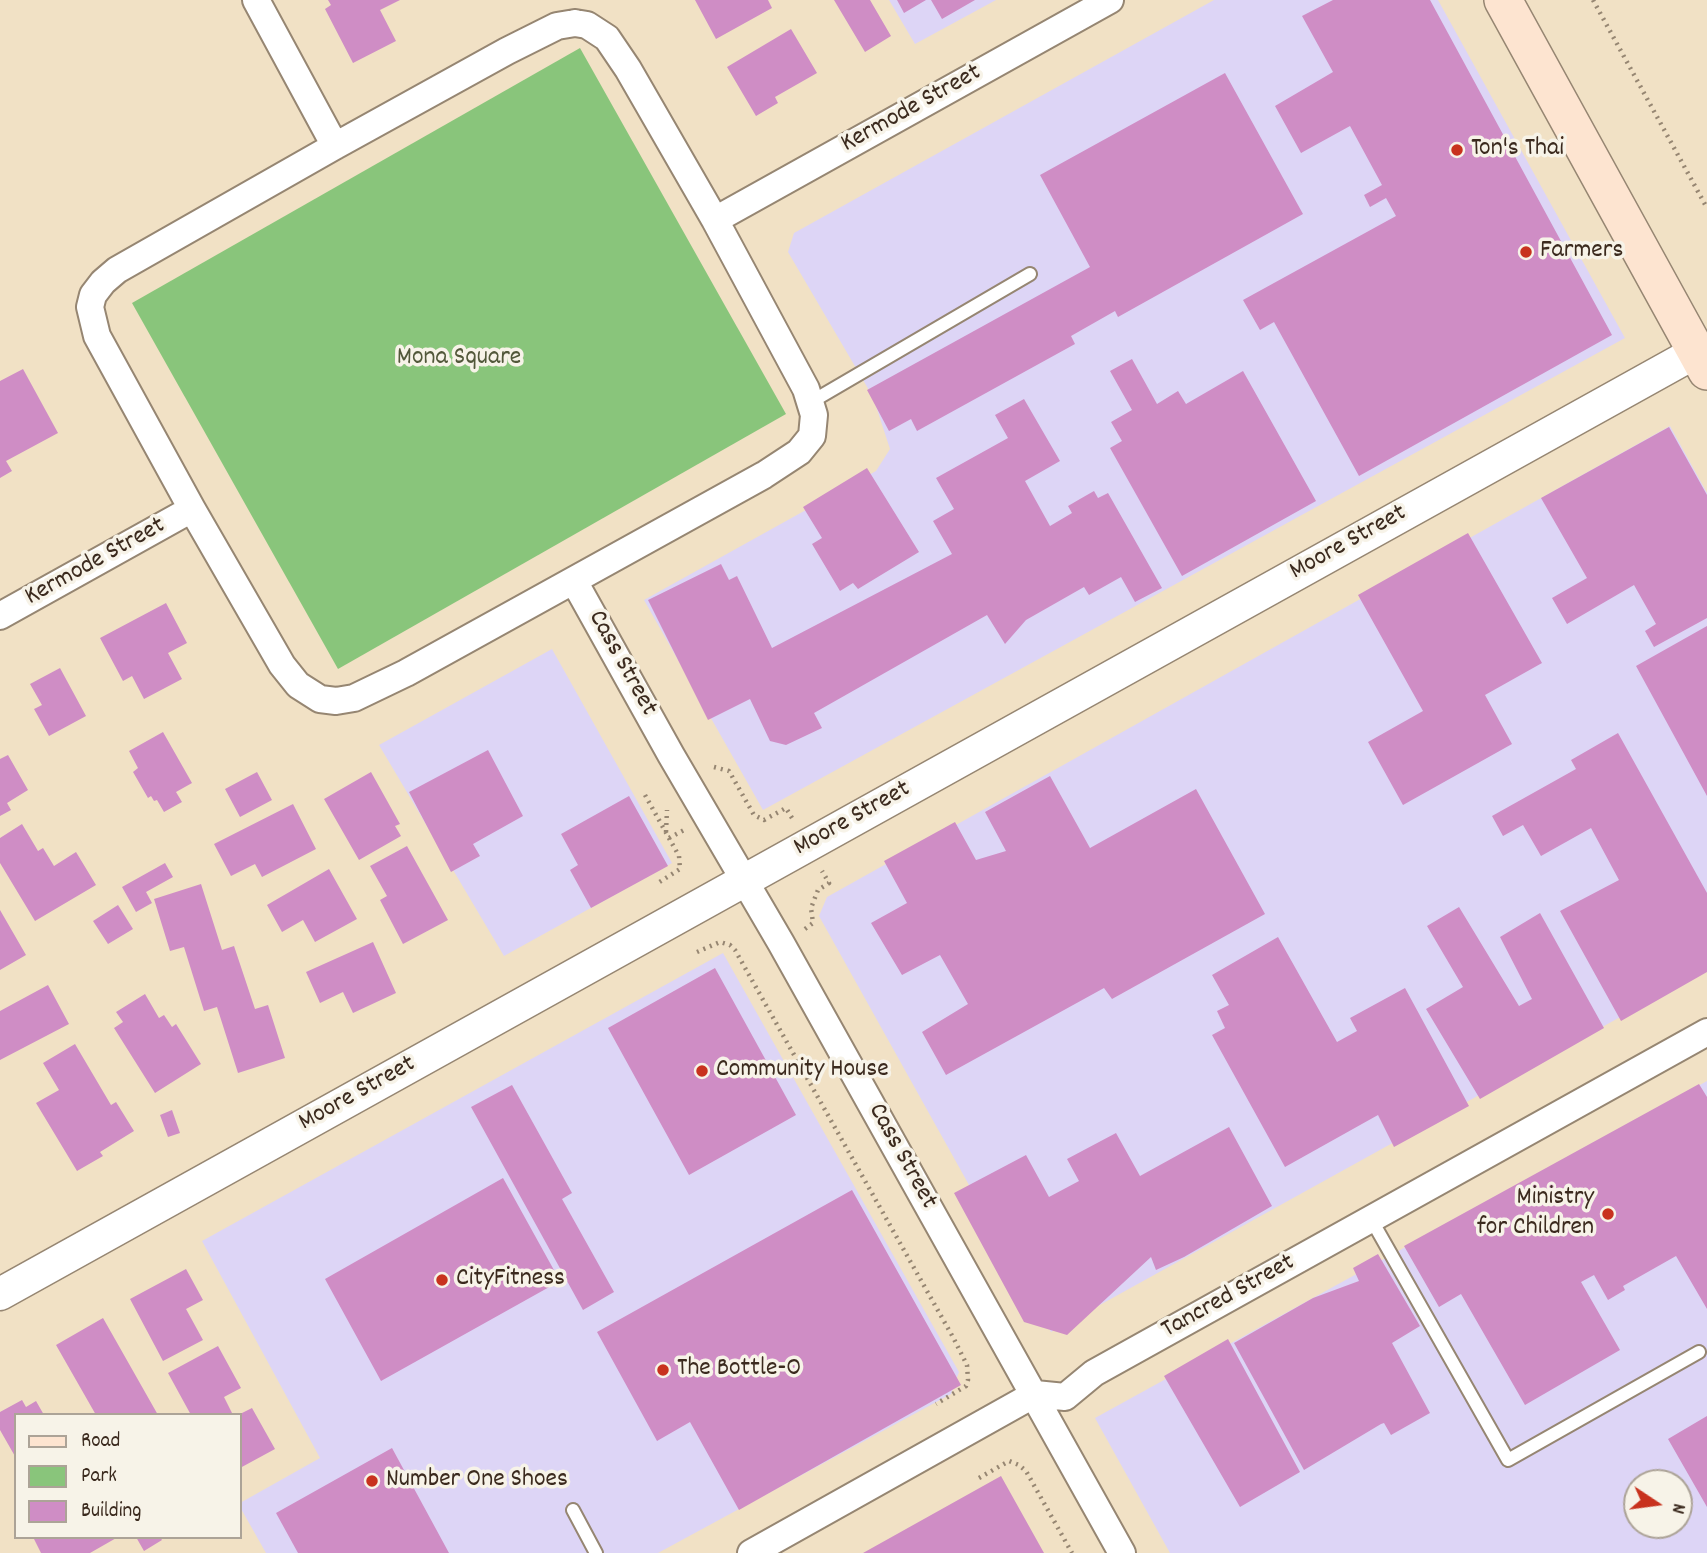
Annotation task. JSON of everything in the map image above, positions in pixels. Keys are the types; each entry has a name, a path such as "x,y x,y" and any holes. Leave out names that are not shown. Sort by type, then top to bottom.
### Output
{"main road":[{"path":"1503,0 1703,356"}],"street":[{"path":"256,0 335,146"},
{"name":"Kermode Street","path":"715,220 1110,0"},
{"path":"575,23 587,25 607,38 628,69 785,347 811,402 814,425 812,436 799,452 764,475 386,684 354,698 336,701 320,699 298,685 282,666 97,336 90,307 93,295 117,270 335,146 557,26 575,23"},
{"name":"Moore Street","path":"0,1294 745,879 1703,356"},
{"name":"Kermode Street","path":"0,616 192,509"},
{"name":"Cass Street","path":"574,581 671,755 745,879 1122,1553"},
{"name":"Tancred Street","path":"751,1553 1035,1394 1065,1397 1094,1373 1707,1032"}],"lane":[{"path":"811,402 1030,274"},
{"path":"1371,1219 1508,1461 1699,1352"},
{"path":"573,1510 596,1553"}],"path":[{"path":"1593,0 1707,208"},
{"path":"704,764 729,771 754,815 764,820 786,808 795,824"},
{"path":"645,795 679,856 680,869 658,883"},
{"path":"666,832 667,808"},
{"path":"669,838 687,828"},
{"path":"802,931 813,923 811,908 818,890 829,883 818,863"},
{"path":"697,952 720,942 735,950 954,1339 967,1365 968,1380 965,1386 936,1404"},
{"path":"1005,1454 1009,1461 1026,1471 1072,1553"},
{"path":"979,1478 1009,1461"}],"shaded area":[{"path":"889,0 996,0 915,44"},
{"path":"1214,0 1438,0 1625,338 763,810 644,600 876,471 890,449 873,397 788,252 794,233"},
{"path":"1670,426 1707,493 1707,969 1051,1332 819,916 827,897"},
{"path":"552,649 672,863 504,956 379,745"},
{"path":"723,953 959,1372 951,1394 658,1553 266,1553 242,1511 242,1502 320,1458 202,1241"},
{"path":"1707,1081 1707,1553 1170,1553 1095,1418"}],"green space":[{"name":"Mona Square","path":"580,48 786,414 338,669 132,303"}],"building":[{"path":"328,0 400,0 380,10 396,41 353,63 325,9 331,5"},
{"path":"695,0 768,0 772,8 716,39"},
{"path":"834,0 870,0 891,36 865,52"},
{"path":"897,0 926,0 904,13"},
{"path":"931,0 975,0 942,19"},
{"path":"1333,0 1430,0 1612,335 1359,476 1274,322 1260,330 1243,300 1396,216 1386,198 1370,207 1364,195 1382,185 1350,126 1301,153 1275,106 1333,72 1302,16"},
{"path":"791,29 817,73 775,97 778,103 756,116 727,67"},
{"path":"1225,73 1303,214 1118,317 1115,311 1071,336 1075,344 917,431 911,419 889,431 867,390 1090,267 1040,175"},
{"path":"1132,359 1157,404 1178,391 1186,404 1243,371 1316,501 1182,576 1110,448 1122,441 1111,422 1132,410 1110,371"},
{"path":"23,369 58,433 6,461 12,471 0,478 0,381"},
{"path":"1024,399 1060,461 1025,481 1050,526 1072,513 1068,506 1094,491 1098,498 1108,493 1162,588 1135,602 1121,577 1089,595 1084,587 1026,620 1005,644 987,615 814,713 822,728 786,745 770,741 750,699 708,720 648,600 721,564 729,580 737,576 772,648 952,554 933,521 954,509 936,478 1008,438 995,415"},
{"path":"1669,427 1707,495 1707,618 1654,647 1645,631 1656,624 1634,585 1567,624 1552,598 1587,578 1541,498"},
{"path":"867,468 919,552 858,589 853,583 840,591 812,544 822,538 803,507"},
{"path":"1468,533 1542,663 1485,695 1512,744 1403,805 1368,742 1423,711 1358,595"},
{"path":"166,603 187,643 168,653 182,679 144,699 132,676 123,681 100,638"},
{"path":"1707,626 1707,796 1636,666"},
{"path":"60,668 86,716 49,736 34,709 42,705 30,684"},
{"path":"163,732 192,783 176,792 182,802 164,812 157,800 154,801 151,796 148,798 133,772 138,768 129,751"},
{"path":"1618,733 1707,893 1707,972 1621,1021 1560,911 1619,880 1591,828 1541,856 1523,825 1503,836 1492,816 1576,769 1571,760"},
{"path":"488,750 523,816 473,844 480,856 451,872 409,792"},
{"path":"8,755 28,790 7,803 11,810 0,816 0,759"},
{"path":"257,772 272,800 240,817 225,789"},
{"path":"371,772 400,824 395,826 401,836 359,860 324,799"},
{"path":"1050,776 1090,848 1196,789 1265,914 1112,999 1104,988 946,1075 922,1032 968,1004 940,955 902,975 871,923 907,903 884,861 955,822 976,860 1006,851 985,812"},
{"path":"629,796 668,866 591,908 570,870 578,865 561,834"},
{"path":"293,804 316,849 262,877 255,864 231,876 214,844"},
{"path":"22,824 38,851 43,848 54,866 76,852 96,885 35,921 0,863 0,838"},
{"path":"407,846 448,920 403,944 380,900 387,896 370,866"},
{"path":"165,863 173,877 146,892 152,903 136,912 122,887"},
{"path":"329,869 357,919 315,942 303,920 282,932 267,905"},
{"path":"201,884 222,950 234,946 255,1009 268,1005 285,1058 238,1073 217,1007 204,1011 184,947 170,951 154,899"},
{"path":"118,905 133,929 108,944 93,921"},
{"path":"1459,907 1519,1006 1532,999 1500,937 1540,913 1604,1028 1480,1099 1426,1009 1463,987 1427,926"},
{"path":"0,910 26,955 0,970"},
{"path":"1278,937 1337,1042 1357,1031 1350,1018 1405,988 1469,1106 1394,1147 1378,1115 1285,1167 1212,1035 1225,1028 1217,1011 1229,1005 1212,975"},
{"path":"373,942 396,993 353,1013 343,992 320,1003 306,972"},
{"name":"Community House","path":"715,968 796,1115 689,1175 608,1028"},
{"path":"48,985 69,1024 0,1060 0,1011"},
{"path":"145,994 159,1018 164,1015 172,1027 176,1024 201,1064 155,1093 114,1028 123,1022 116,1012"},
{"path":"75,1044 111,1105 116,1102 134,1131 100,1152 103,1156 77,1171 36,1103 59,1090 43,1063"},
{"path":"1699,1084 1707,1097 1707,1309 1676,1256 1623,1286 1625,1290 1608,1300 1594,1275 1581,1282 1620,1350 1525,1405 1461,1294 1439,1307 1404,1246"},
{"path":"512,1085 572,1193 562,1199 614,1292 583,1310 471,1107"},
{"path":"172,1110 180,1133 168,1137 160,1115"},
{"path":"1229,1127 1272,1206 1184,1257 1156,1270 1151,1257 1067,1335 1024,1322 954,1193 1026,1155 1049,1197 1079,1181 1067,1159 1116,1133 1140,1176"},
{"name":"CityFitness","path":"503,1178 560,1281 381,1381 325,1279"},
{"path":"852,1190 961,1385 739,1510 690,1422 657,1441 597,1332"},
{"path":"1378,1254 1420,1326 1392,1343 1430,1413 1391,1435 1384,1423 1381,1424 1304,1470 1234,1343 1313,1298 1359,1281 1353,1268"},
{"path":"186,1269 203,1300 186,1309 203,1340 163,1361 130,1299"},
{"path":"103,1318 157,1413 95,1413 56,1345"},
{"path":"1228,1339 1300,1472 1240,1507 1164,1376"},
{"path":"218,1346 241,1388 224,1397 232,1413 190,1413 168,1373"},
{"path":"22,1400 26,1407 36,1401 43,1413 14,1413 14,1454 0,1430 0,1412"},
{"path":"252,1408 275,1449 242,1467 242,1413"},
{"path":"1707,1416 1707,1507 1693,1483 1693,1469 1685,1469 1668,1439"},
{"name":"Number One Shoes","path":"392,1448 449,1553 298,1553 276,1513"},
{"path":"1001,1476 1044,1553 863,1553"},
{"path":"34,1539 114,1539 90,1553 41,1553"},
{"path":"137,1539 162,1540 144,1551"}],"place":[{"name":"Ton's Thai","path":"1457,150"},
{"name":"Farmers","path":"1526,252"},
{"name":"Community House","path":"702,1071"},
{"name":"Ministry for Children","path":"1608,1214"},
{"name":"CityFitness","path":"442,1280"},
{"name":"The Bottle-O","path":"663,1370"},
{"name":"Number One Shoes","path":"372,1481"}]}
